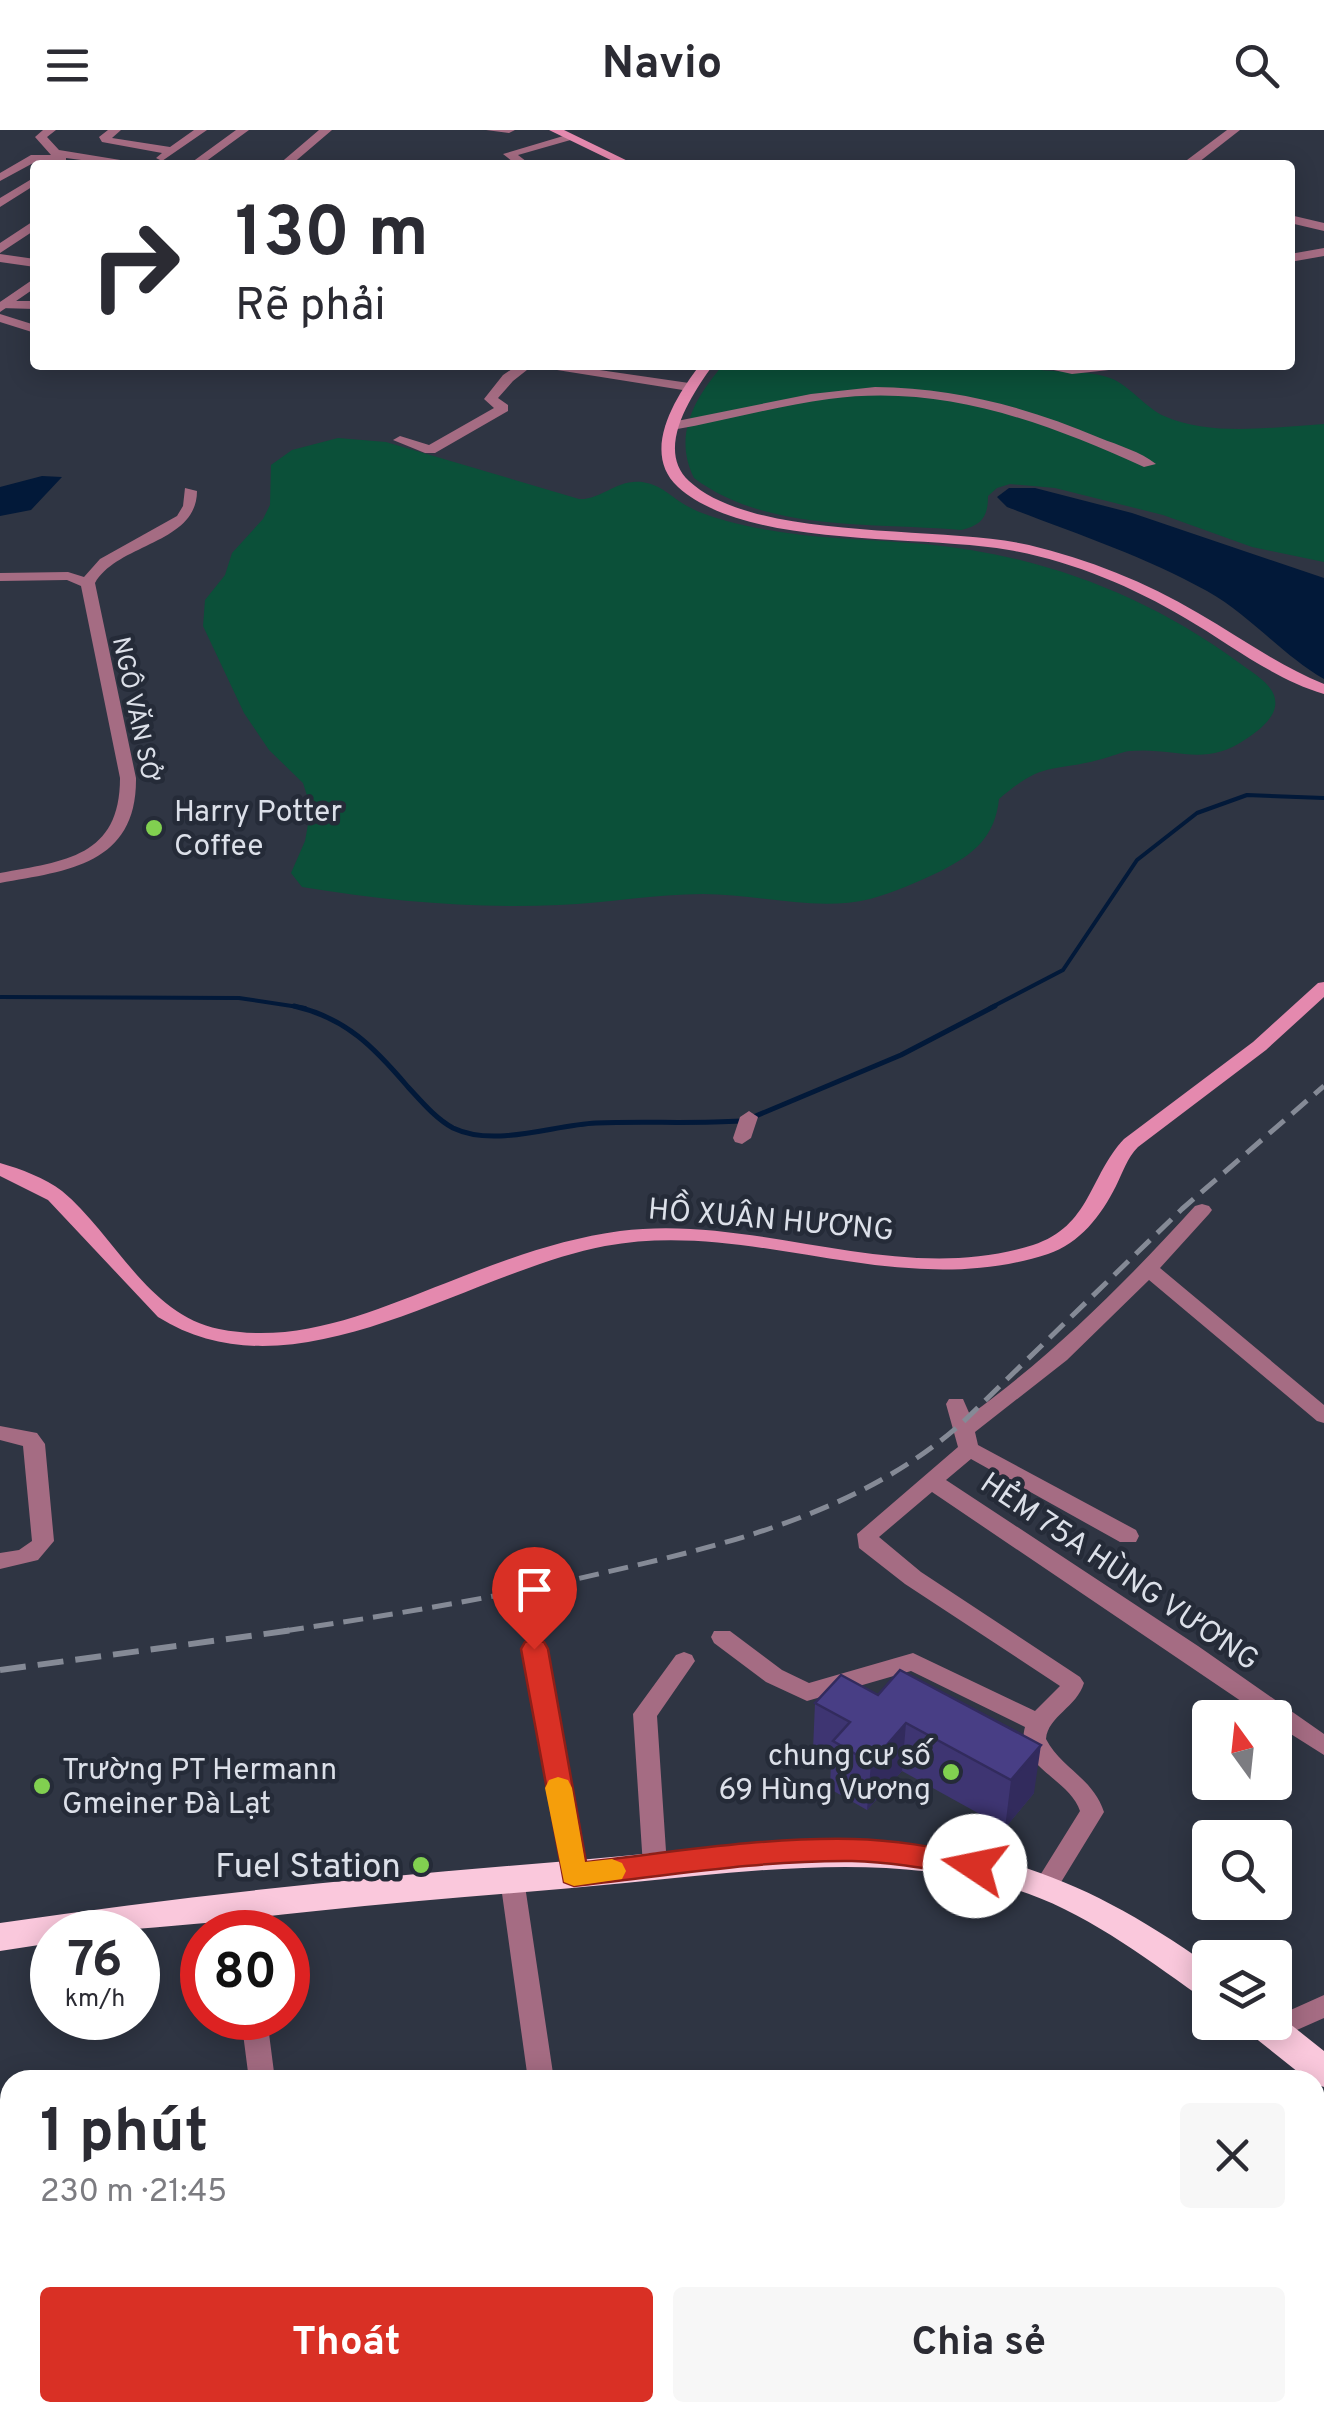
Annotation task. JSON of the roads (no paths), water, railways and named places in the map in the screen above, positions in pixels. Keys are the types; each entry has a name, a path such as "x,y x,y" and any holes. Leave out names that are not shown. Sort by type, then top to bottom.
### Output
{"highway":[{"path":"306,1910 512,1878 850,1850 945,1859 1046,1885 1101,1912 1192,1973"},
{"path":"0,1937 180,1924"},
{"path":"1284,2040 1322,2070"}],"main road":[{"path":"555,130 619,160"},
{"path":"702,370 672,426 670,449 679,480 712,503 786,523 974,541 1060,558 1133,584 1190,614 1261,660 1324,689"},
{"name":"HỒ XUÂN HƯƠNG","path":"0,1169 52,1194 167,1313 202,1332 239,1340 296,1339 342,1328 538,1257 624,1237 670,1234 942,1266 997,1261 1043,1248 1074,1232 1098,1204 1122,1152 1290,1026 1324,988"}],"street":[{"path":"50,130 41,137 52,152 110,160"},
{"path":"115,130 105,136 108,141 172,151"},
{"path":"156,160 202,130"},
{"path":"201,160 243,130"},
{"path":"290,160 326,130"},
{"path":"492,130 510,130"},
{"path":"1194,160 1234,130"},
{"path":"518,160 509,154 570,137"},
{"path":"0,178 30,160"},
{"path":"0,203 30,184"},
{"path":"0,188 30,194"},
{"path":"1295,220 1324,227"},
{"path":"0,249 30,228"},
{"path":"1295,257 1324,252"},
{"path":"0,258 30,263"},
{"path":"1,310 30,286"},
{"path":"1,310 30,306"},
{"path":"1,310 30,326"},
{"path":"400,440 430,450 484,421 502,408 491,399 519,370"},
{"path":"573,370 690,387"},
{"path":"672,426 829,396 923,392 1004,404 1149,464"},
{"path":"0,577 68,576 88,583 106,562 182,519 190,506 190,491"},
{"name":"NGÔ VĂN SỞ","path":"0,878 58,866 89,854 120,830 131,807 88,583"},
{"path":"742,1138 749,1117"},
{"path":"1046,1885 1092,1812 1084,1793 1036,1746 1037,1722 1070,1692 1072,1683 912,1578 867,1542 868,1534 932,1481 966,1440 1067,1352 1150,1270 1202,1210"},
{"path":"1150,1270 1324,1416"},
{"path":"956,1404 966,1440 1128,1536"},
{"path":"0,1432 30,1438 34,1444 43,1541 38,1550 27,1556 0,1560"},
{"name":"HẺM 75A HÙNG VƯƠNG","path":"932,1481 1324,1746"},
{"path":"722,1637 774,1676 807,1692 913,1662 1037,1722"},
{"path":"534,1649 574,1874"},
{"path":"654,1866 644,1714 684,1660"},
{"path":"512,1878 540,2070"},
{"path":"1292,2017 1324,2006"},
{"path":"257,2040 261,2070"}],"water":[{"path":"42,476 62,477 31,510 0,516 0,487"},
{"path":"1009,488 1035,488 1132,513 1324,578 1324,679 1207,591 1134,556 1007,507 997,497"}],"waterway":[{"path":"990,1008 1063,970 1137,860 1197,813 1247,795 1324,798"},
{"path":"0,997 239,998 297,1007"},
{"path":"751,1118 901,1055 995,1006"},
{"path":"297,1007 305,1008"},
{"path":"297,1007 329,1018 358,1036 435,1115 469,1134 505,1136 596,1123 741,1121"}],"railway":[{"path":"284,1631 486,1597 655,1561 795,1520 882,1479 962,1423 1182,1209 1324,1086"},
{"path":"0,1670 301,1629"}],"place":[{"name":"Harry Potter Coffee","path":"154,828"},
{"name":"chung cư số 69 Hùng Vương","path":"951,1772"},
{"name":"Trường PT Hermann Gmeiner Đà Lạt","path":"42,1786"},
{"name":"Fuel Station","path":"421,1865"}]}
